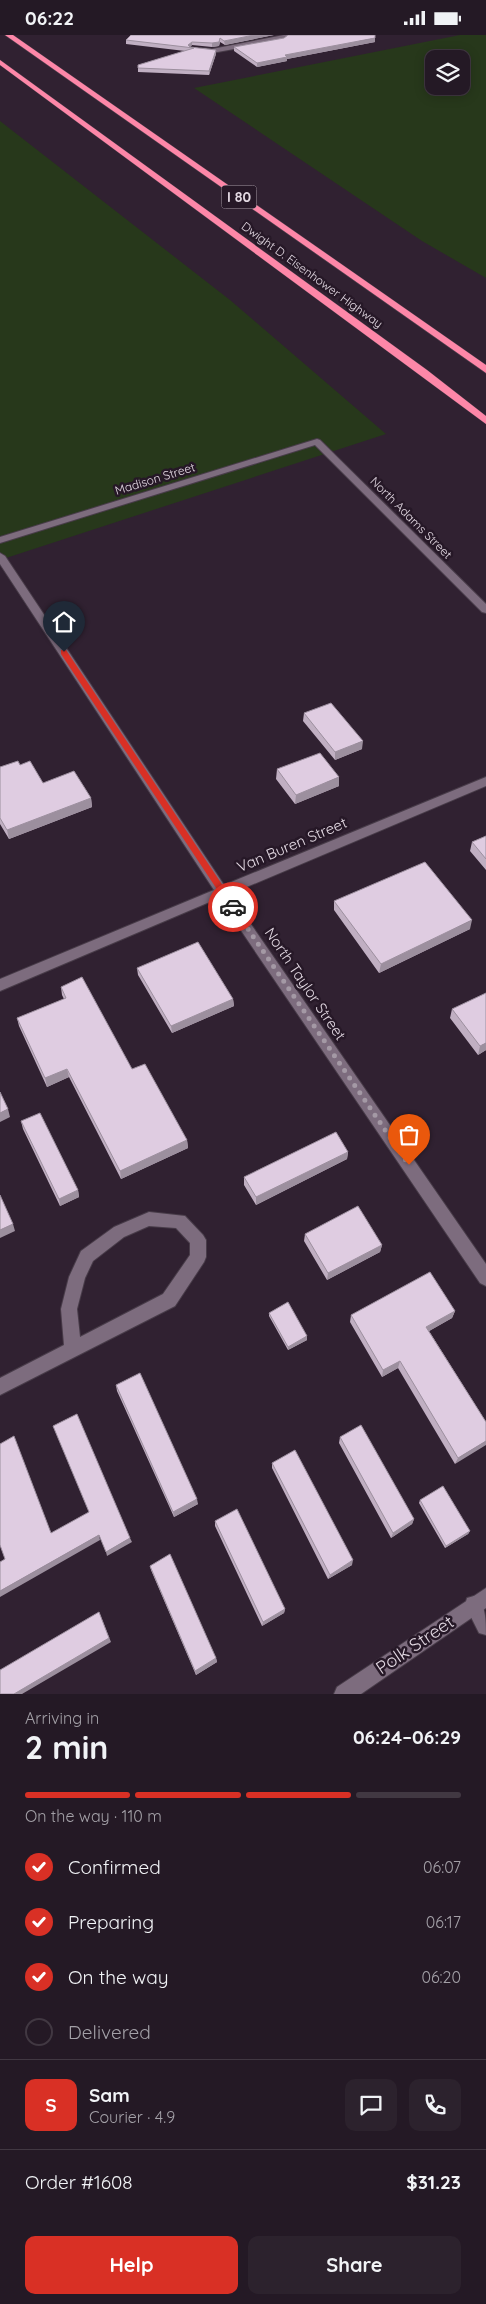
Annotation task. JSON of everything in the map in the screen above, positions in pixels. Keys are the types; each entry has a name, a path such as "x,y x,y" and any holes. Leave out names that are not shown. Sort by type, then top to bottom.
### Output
{"highway":[{"name":"Dwight D. Eisenhower Highway","path":"8,35 486,371"},
{"name":"Dwight D. Eisenhower Highway","path":"0,62 423,372 486,421"}],"street":[{"path":"193,49 212,51 284,38 287,35"},
{"name":"Madison Street","path":"0,540 317,443"},
{"name":"North Adams Street","path":"317,443 486,611"},
{"name":"North Taylor Street","path":"0,556 222,891 486,1278"},
{"name":"Van Buren Street","path":"0,985 486,781"},
{"path":"0,1387 169,1299 198,1257 198,1240 180,1221 150,1219 119,1232 87,1256 77,1277 69,1309 72,1349"},
{"path":"480,1601 486,1626"},
{"name":"Polk Street","path":"344,1694 480,1601"}],"green space":[{"path":"460,35 486,35 486,278 422,241 194,88"},
{"path":"0,121 230,300 386,434 0,560"}],"building":[{"path":"131,35 254,35 224,41 220,38 219,42 212,43 192,42 188,45 190,47 216,50 209,71 138,68 138,65 194,48 126,40"},
{"path":"288,35 375,35 375,38 285,55 287,57 257,63 234,47 284,38"},
{"path":"331,703 363,741 335,752 304,713"},
{"path":"320,753 339,777 296,795 277,769"},
{"path":"18,761 20,765 30,761 43,783 74,771 91,798 7,830 0,818 0,767"},
{"path":"486,836 486,859 472,842"},
{"path":"425,862 472,920 381,964 334,901"},
{"path":"198,942 233,999 171,1026 137,968"},
{"path":"82,977 132,1069 145,1064 187,1140 120,1171 67,1069 45,1078 17,1018 66,998 61,987"},
{"path":"486,993 486,1043 480,1046 452,1009"},
{"path":"0,1092 8,1109 0,1113"},
{"path":"40,1113 78,1190 59,1199 21,1121"},
{"path":"336,1132 348,1152 256,1197 244,1177"},
{"path":"0,1195 13,1224 0,1230"},
{"path":"358,1206 382,1245 328,1273 305,1234"},
{"path":"430,1272 455,1311 426,1327 486,1422 486,1441 458,1458 400,1361 383,1370 351,1315"},
{"path":"288,1302 307,1336 288,1347 269,1313"},
{"path":"140,1373 197,1499 173,1512 116,1385"},
{"path":"77,1414 130,1538 106,1552 99,1535 0,1591 0,1562 5,1559 0,1545 0,1444 14,1436 51,1533 89,1512 53,1426"},
{"path":"361,1425 414,1519 393,1533 340,1437"},
{"path":"295,1450 353,1560 330,1575 272,1463"},
{"path":"443,1486 470,1531 446,1546 420,1500"},
{"path":"237,1509 285,1609 263,1622 215,1521"},
{"path":"170,1554 216,1658 195,1671 150,1566"},
{"path":"99,1612 109,1638 14,1694 0,1694 0,1670"}],"way so far":[{"path":"233,907 409,1165"}],"route":[{"path":"64,652 233,907"}]}
